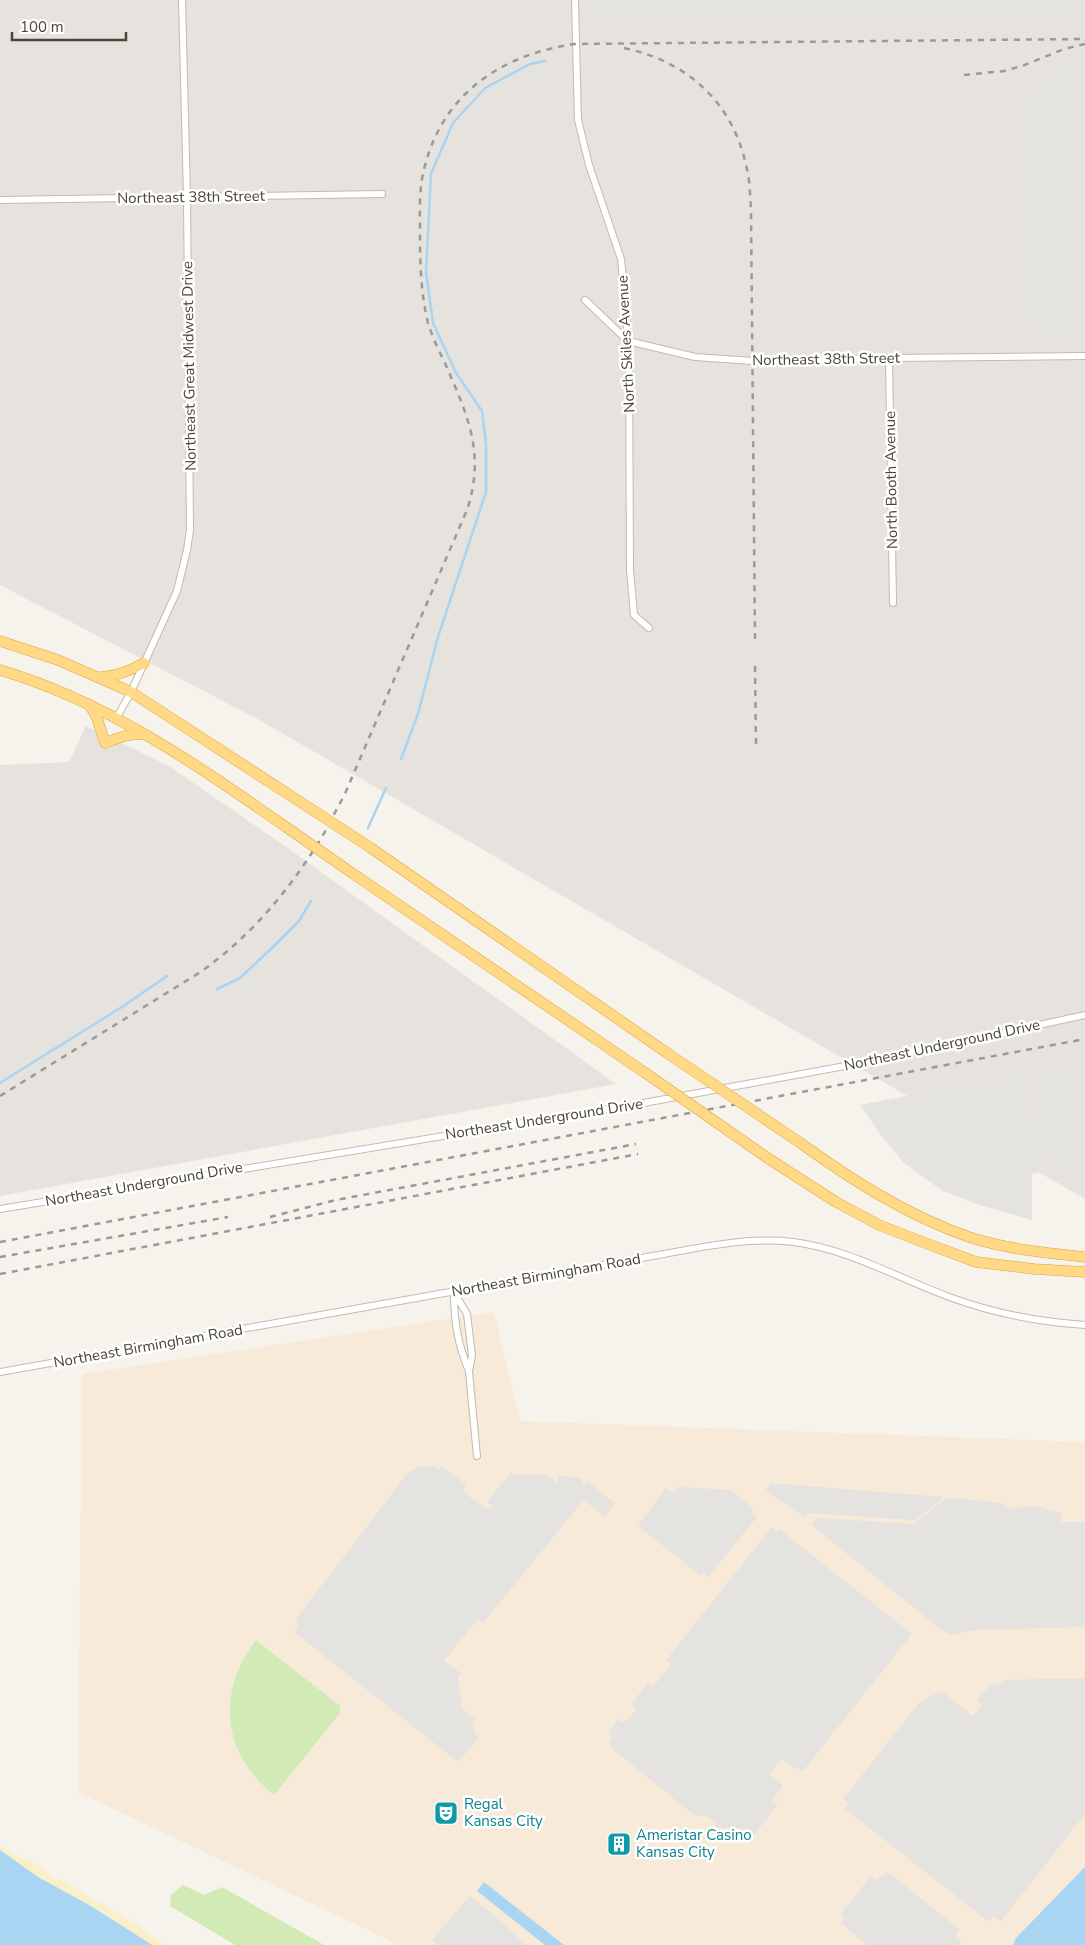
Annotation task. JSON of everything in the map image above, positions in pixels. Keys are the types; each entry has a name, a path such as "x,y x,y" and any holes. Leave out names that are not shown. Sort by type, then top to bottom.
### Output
{"highway":[{"path":"0,641 58,660 131,692 368,846 858,1184 911,1213 969,1237 1030,1252 1085,1257"},
{"path":"100,677 129,671 144,663"},
{"path":"0,670 38,683 117,717 180,754 769,1159 836,1202 879,1225 976,1262 1034,1269 1085,1272"},
{"path":"89,704 102,730 104,743 122,736 147,734"}],"street":[{"name":"Northeast Great Midwest Drive","path":"117,717 131,692 177,591 184,566 190,530 187,197 182,0"},
{"name":"North Skiles Avenue","path":"575,0 578,120 589,165 621,259 628,340 630,570 634,615 649,628"},
{"name":"Northeast 38th Street","path":"0,200 382,194"},
{"name":"Northeast 38th Street","path":"585,300 628,340 665,350 712,359 753,361 1085,356"},
{"name":"North Booth Avenue","path":"889,358 893,603"},
{"name":"Northeast Underground Drive","path":"0,1209 638,1104 883,1059 1085,1015"},
{"name":"Northeast Birmingham Road","path":"0,1372 724,1243 759,1241 794,1242 858,1259 954,1299 979,1306 1037,1320 1085,1325"},
{"path":"454,1292 454,1319 462,1355 469,1372"},
{"path":"454,1292 467,1314 472,1355 469,1372 477,1456"}],"shaded area":[{"path":"0,0 1085,0 1085,1199 263,722 0,585"},
{"path":"592,0 1085,0 1085,27 592,28"},
{"path":"1085,55 1085,347 1027,347 1025,91 1038,75 1066,61"},
{"path":"86,726 169,766 289,849 616,1084 0,1196 0,765 69,762"},
{"path":"1084,1063 1085,1167 1047,1175 1042,1150 1036,1151 1040,1172 1032,1174 1032,1220 977,1204 943,1191 904,1163 883,1138 860,1105 1023,1073 1032,1124 1036,1122 1029,1073"},
{"path":"494,1312 520,1421 1085,1442 1085,1945 399,1945 78,1792 82,1374"},
{"path":"436,1466 439,1470 442,1466 466,1485 464,1493 487,1509 493,1506 487,1502 511,1472 517,1476 521,1474 548,1475 557,1483 559,1476 582,1478 582,1485 584,1486 587,1481 615,1503 605,1517 584,1500 483,1623 478,1619 444,1661 461,1673 458,1678 462,1709 475,1719 472,1725 478,1739 458,1762 294,1632 298,1627 296,1619 407,1474 419,1467"},
{"path":"770,1483 944,1497 916,1520 810,1513 804,1517 765,1490"},
{"path":"679,1487 731,1490 753,1508 752,1514 757,1517 708,1577 703,1574 701,1576 638,1526 666,1488 673,1493"},
{"path":"955,1498 1002,1503 1009,1509 1029,1506 1041,1507 1061,1513 1061,1522 1085,1522 1085,1627 976,1630 952,1635 943,1631 811,1525 818,1518 914,1524 944,1500"},
{"path":"772,1527 777,1531 779,1529 912,1634 803,1771 798,1767 796,1769 782,1759 770,1774 783,1786 772,1800 778,1805 752,1837 741,1829 733,1827 716,1828 715,1821 705,1816 694,1815 610,1747 610,1739 613,1738 609,1731 618,1719 624,1723 636,1709 631,1704 648,1683 653,1687 671,1664 666,1660"},
{"path":"1085,1678 1085,1814 1001,1921 993,1916 989,1922 845,1809 848,1803 843,1799 919,1703 939,1692 944,1693 973,1716 982,1705 977,1701 992,1682 997,1685 1004,1680"},
{"path":"888,1872 960,1930 955,1936 961,1941 958,1945 866,1945 841,1923 844,1919 840,1915 871,1876 875,1880"},
{"path":"470,1896 526,1945 437,1945 432,1940"}],"green space":[{"path":"256,1640 340,1706 340,1713 274,1795 257,1779 244,1761 235,1742 230,1722 230,1701 235,1680 243,1660"},
{"path":"183,1885 204,1895 222,1887 324,1945 235,1945 170,1906 171,1895"}],"sand":[{"path":"0,1845 21,1858 32,1861 53,1879 62,1880 136,1924 165,1945 152,1945 91,1906 38,1877 0,1850"}],"water":[{"path":"0,1850 38,1877 91,1906 152,1945 0,1945"},
{"path":"1085,1867 1085,1945 1013,1945 1016,1938"},
{"path":"484,1882 564,1945 545,1945 477,1891"}],"waterway":[{"path":"401,759 418,714 438,637 486,492 486,444 482,411 456,373 433,323 426,272 431,174 453,123 485,88 530,64 545,61"},
{"path":"368,828 386,788"},
{"path":"217,989 240,978 299,921 311,901"},
{"path":"0,1083 125,1005 167,976"}],"railway":[{"path":"0,1096 199,973 234,945 266,913 295,878 323,835 344,796 467,510 472,489 475,470 471,434 460,398 431,333 422,290 420,193 430,150 441,125 456,104 475,85 496,70 520,58 575,44 1085,39"},
{"path":"964,75 1004,71 1022,66 1064,49 1085,44"},
{"path":"624,48 646,54 667,63 703,87 718,103 730,122 739,142 747,171 751,210 755,639"},
{"path":"755,666 756,745"},
{"path":"0,1242 1085,1039"},
{"path":"270,1217 336,1200 636,1144"},
{"path":"0,1274 638,1154"},
{"path":"0,1257 228,1217"}],"place":[{"name":"Regal Kansas City","path":"446,1813"},
{"name":"Ameristar Casino Kansas City","path":"619,1844"}]}
